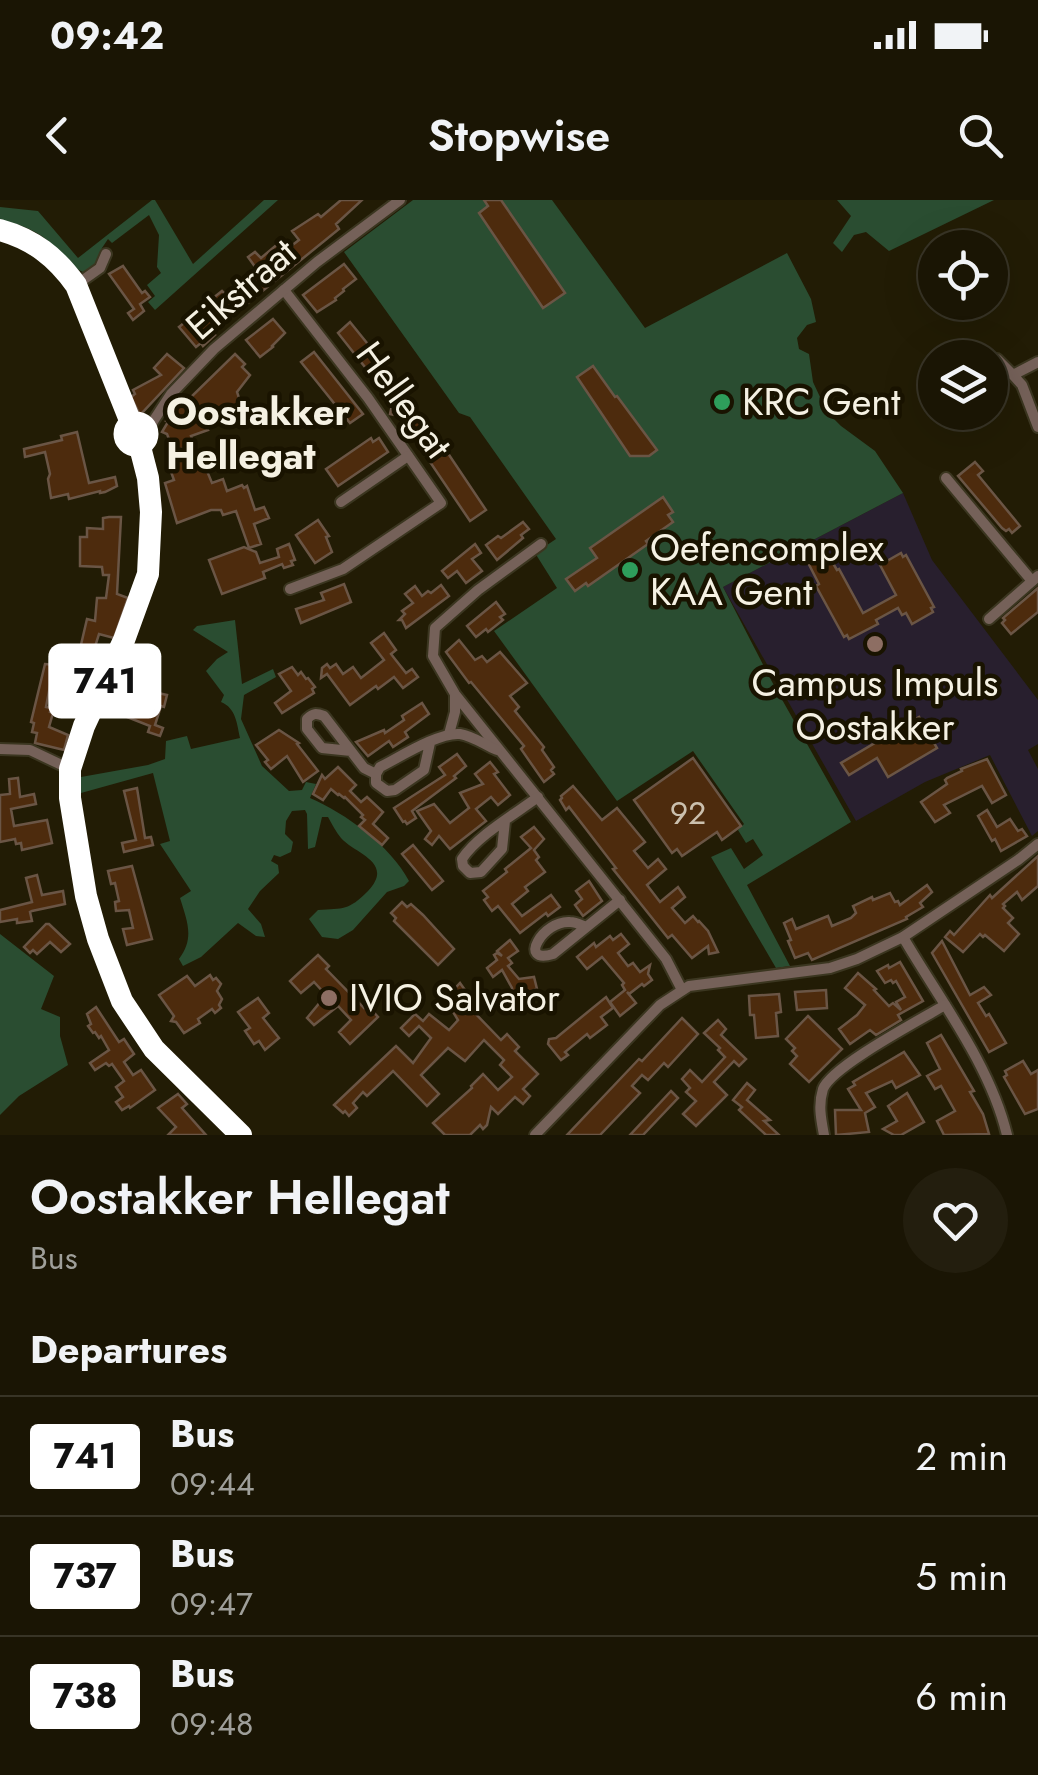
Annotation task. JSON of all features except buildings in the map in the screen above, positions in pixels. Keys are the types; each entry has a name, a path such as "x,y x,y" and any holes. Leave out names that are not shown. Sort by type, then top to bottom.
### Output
{"street":[{"name":"Eikstraat","path":"139,443 171,394 214,349 317,262 400,200"},
{"path":"0,230 44,250 76,285 139,443 148,478 148,574 70,769 70,798 86,896 122,1001 154,1049 241,1135"},
{"path":"76,285 100,268 106,254"},
{"name":"Hellegat","path":"284,290 368,398 441,503 343,570 290,589"},
{"path":"1014,375 1038,362"},
{"path":"1008,370 1022,385 1038,428"},
{"path":"341,502 408,456"},
{"path":"946,478 1035,579 990,619"},
{"path":"541,544 478,590 435,628 433,656 455,694 666,960 682,990"},
{"path":"450,734 455,694"},
{"path":"351,751 322,748 308,729 312,714 324,716 351,751 364,768 376,774"},
{"path":"430,743 424,770 395,790 376,783 380,767 430,743 450,734 464,734 502,753"},
{"path":"0,749 30,750 70,769"},
{"path":"505,822 502,849 481,872 470,873 462,859 468,850 538,797"},
{"path":"536,1135 660,1005 682,990 711,982 830,968 856,959 903,937 1038,844"},
{"path":"586,927 570,922 558,924 539,937 535,949 546,957 553,954 620,900"},
{"path":"903,937 996,1100 1007,1135"},
{"path":"824,1135 819,1112 824,1085 846,1065 945,1006"}],"shaded area":[{"name":"Campus Impuls Oostakker","path":"903,493 932,560 1038,700 1038,744 1028,750 1038,769 1038,831 1032,836 990,755 925,782 856,821 723,587"}],"green space":[{"path":"152,200 193,264 264,200 278,200 155,310 148,302 155,296 147,285 161,273 157,267 159,235 149,215 112,243 108,239 97,265 83,272 39,234 0,220 0,207 38,211 78,258"},
{"path":"413,200 552,200 645,328 787,253 811,299 816,322 807,325 797,338 799,349 809,354 813,382 827,412 875,451 903,493 723,587 851,822 747,885 790,966 776,968 711,857 731,848 744,869 763,855 753,839 746,843 738,830 744,824 693,751 617,801 494,631 557,588 535,553 556,539 470,417 459,413 344,252"},
{"path":"837,200 994,200 932,230 918,230 918,237 889,251 866,232 854,235 842,252 833,243 851,216"},
{"path":"235,620 242,684 273,669 276,677 244,695 241,719 262,766 289,791 302,790 306,782 316,784 310,798 366,832 391,855 409,881 387,892 353,930 338,939 322,937 309,919 318,910 355,902 368,891 377,873 370,860 341,838 328,817 322,817 315,847 308,849 307,814 305,810 292,811 285,834 293,842 291,852 280,857 274,855 271,861 278,865 279,873 248,909 261,924 265,937 256,936 238,923 201,957 183,966 179,959 187,944 188,929 180,898 191,891 160,844 170,841 153,773 81,793 81,777 165,759 166,741 187,736 191,749 240,738 233,712 221,702 224,695 206,671 228,652 193,630"},
{"path":"0,934 54,976 41,1009 60,1017 60,1036 68,1065 19,1096 0,1115"}],"bus line":[{"name":"741","path":"0,230 44,250 76,285 139,443 148,478 148,574 70,769 70,798 86,896 122,1001 154,1049 241,1135"}],"place":[{"name":"KRC Gent","path":"722,402"},
{"name":"Oostakker Hellegat","path":"136,434"},
{"name":"Oefencomplex KAA Gent","path":"630,570"},
{"name":"Campus Impuls Oostakker","path":"875,644"},
{"name":"IVIO Salvator","path":"329,998"}]}
